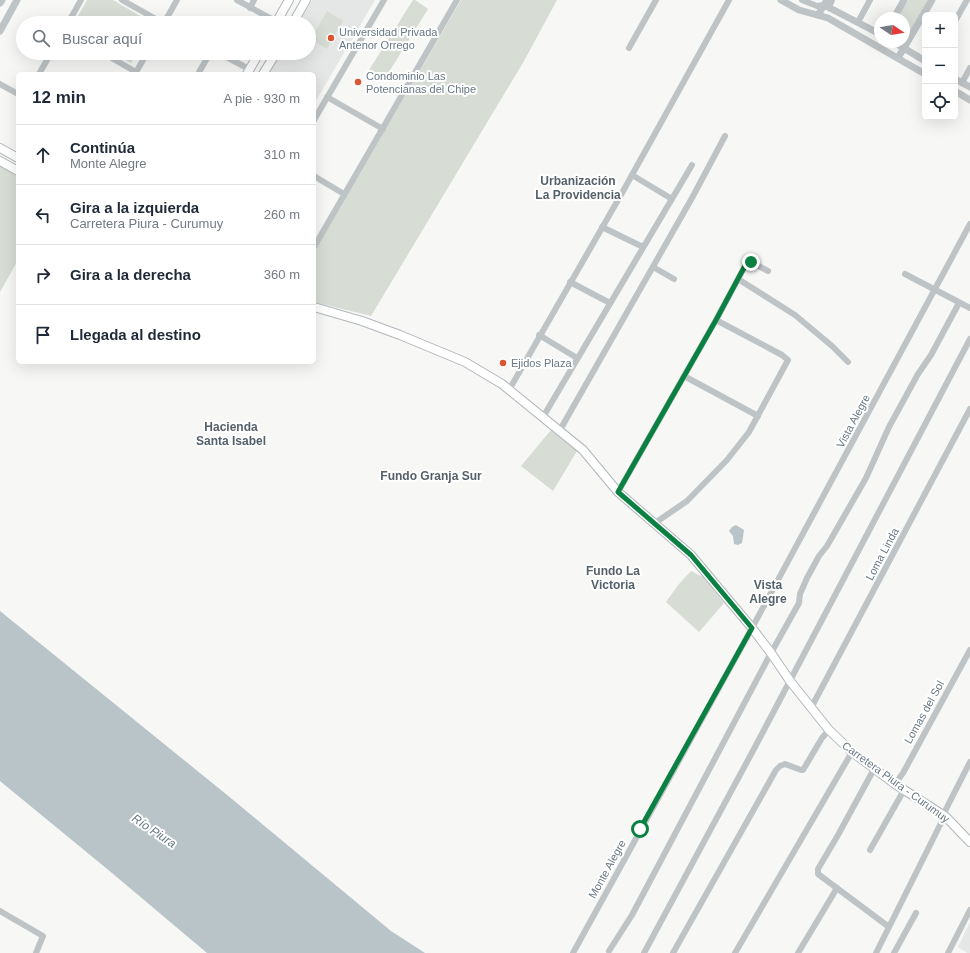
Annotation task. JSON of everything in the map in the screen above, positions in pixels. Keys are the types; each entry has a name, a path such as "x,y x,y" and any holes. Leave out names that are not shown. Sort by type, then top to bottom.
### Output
{"main road":[{"path":"280,16 290,0"},
{"path":"297,16 306,0"},
{"path":"248,72 255,60"},
{"path":"264,72 272,60"},
{"path":"0,148 16,157"},
{"path":"0,161 16,170"},
{"name":"Carretera Piura - Curumuy","path":"316,308 362,321 425,344 479,370 509,390 560,430 583,450 618,492 691,555 752,628 790,681 829,730 852,752 874,769 944,816 970,842"}],"street":[{"path":"0,31 17,0"},
{"path":"72,16 81,0"},
{"path":"122,0 151,16"},
{"path":"168,16 178,0"},
{"path":"237,0 264,16"},
{"path":"250,8 254,0"},
{"path":"316,116 384,0"},
{"path":"316,243 457,0"},
{"path":"629,48 656,0"},
{"path":"509,390 539,335 632,175 729,0"},
{"path":"781,0 799,10 828,18 874,41"},
{"path":"802,0 818,6 828,3 860,18 874,29"},
{"path":"860,18 870,0"},
{"path":"897,12 904,0"},
{"path":"898,58 905,49 932,0"},
{"path":"958,16 967,0"},
{"path":"818,15 828,3"},
{"path":"885,48 898,58 922,72"},
{"path":"905,49 922,59"},
{"path":"40,72 47,60"},
{"path":"114,60 133,72"},
{"path":"136,72 143,60"},
{"path":"199,72 206,60"},
{"path":"230,60 248,72"},
{"path":"962,83 970,68"},
{"path":"958,81 970,87"},
{"path":"0,84 16,93"},
{"path":"958,93 970,100"},
{"path":"327,97 383,129"},
{"path":"560,430 653,267 725,136"},
{"path":"543,417 692,165"},
{"path":"632,175 672,199"},
{"path":"316,177 344,194"},
{"name":"Vista Alegre","path":"752,628 970,224"},
{"path":"602,227 643,247"},
{"path":"618,492 748,262 768,271"},
{"path":"653,267 674,279"},
{"path":"905,274 970,308"},
{"path":"738,279 795,315 832,346 848,362"},
{"path":"570,282 610,303"},
{"path":"609,951 632,915 799,603 800,594 807,578 866,478 889,427 959,303"},
{"path":"655,523 682,505 711,478 727,460 745,437 758,416 788,360 782,355 716,320"},
{"path":"539,335 577,358"},
{"path":"644,953 790,681 970,339"},
{"path":"684,376 758,416"},
{"name":"Loma Linda","path":"811,708 970,409"},
{"name":"Monte Alegre","path":"573,953 752,628"},
{"name":"Lomas del Sol","path":"895,784 903,773 970,650"},
{"path":"674,953 776,770 785,764 803,770 822,738 829,730"},
{"path":"735,953 852,752"},
{"path":"876,953 970,762"},
{"path":"874,769 838,836 818,869 818,874 889,927"},
{"path":"870,850 904,790"},
{"path":"798,953 837,888"},
{"path":"948,953 970,910"},
{"path":"0,911 43,936 36,953"},
{"path":"894,953 916,913"}],"shaded area":[{"path":"87,0 113,0 140,16 78,16"},
{"name":"Universidad Privada Antenor Orrego","path":"312,0 375,0 316,101 316,72 270,72 277,60 316,60 316,16 303,16"},
{"path":"413,0 428,9 384,80 369,70"},
{"path":"461,0 557,0 524,61 371,316 316,302 316,249"},
{"path":"908,0 929,0 912,31 910,30 910,12 901,12"},
{"path":"327,11 343,21 327,49 316,42 316,30"},
{"path":"126,60 133,60 131,63"},
{"path":"0,165 16,174 16,264 0,292"},
{"path":"551,430 577,451 553,491 521,466"},
{"path":"691,571 703,577 724,603 699,632 666,602"},
{"path":"970,922 970,953 967,953 958,947"}],"water":[{"path":"736,525 744,530 742,543 738,545 734,544 733,536 729,531"},
{"name":"Río Piura","path":"0,611 232,799 391,931 425,953 207,953 0,781"}],"place":[{"name":"Universidad Privada Antenor Orrego","path":"331,38"},
{"name":"Condominio Las Potencianas del Chipe","path":"358,82"},
{"name":"Ejidos Plaza","path":"503,363"}],"district":[{"name":"Urbanización La Providencia","path":"578,188"},
{"name":"Hacienda Santa Isabel","path":"231,434"},
{"name":"Fundo Granja Sur","path":"431,476"},
{"name":"Fundo La Victoria","path":"613,578"},
{"name":"Vista Alegre","path":"768,592"}],"route":[{"path":"640,829 752,628 691,555 618,492 716,320 746,264 751,262"}]}
